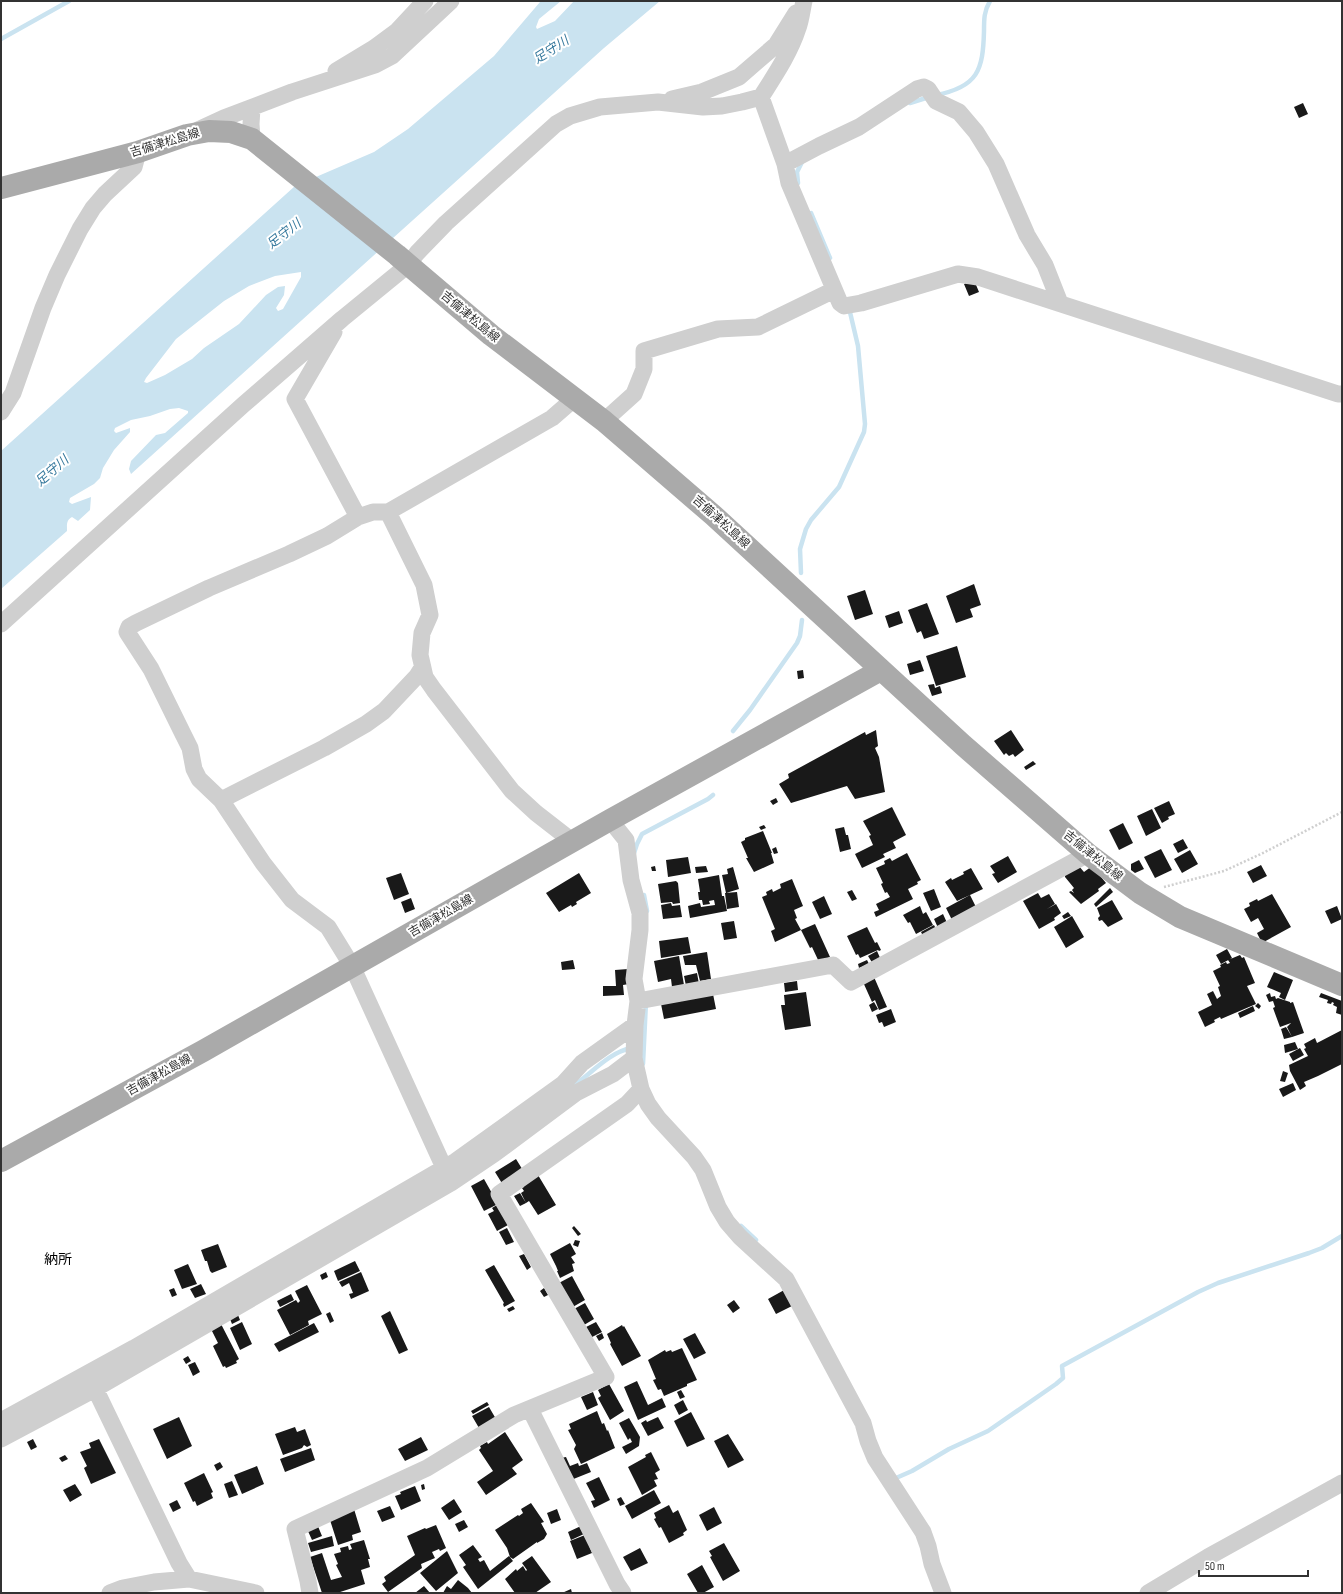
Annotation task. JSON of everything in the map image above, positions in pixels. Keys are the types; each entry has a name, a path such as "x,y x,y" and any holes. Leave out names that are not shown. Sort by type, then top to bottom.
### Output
{"main road":[{"name":"吉備津松島線","path":"1,188 138,152 187,135 209,131 231,132 252,139 285,164 491,335 604,420 713,515 963,745 1088,854 1140,893 1180,917 1342,985"},
{"name":"吉備津松島線","path":"1,1161 203,1051 572,841 881,670"}],"street":[{"path":"319,83 343,66 374,48 397,31 425,1"},
{"path":"187,135 224,118 319,83 375,65 392,56 450,1"},
{"path":"658,102 704,107 742,102 761,96 791,48 799,27 804,1"},
{"path":"1,624 192,450 342,319 402,260 417,252 446,223 556,124 570,116 584,111 658,102 702,92 739,77 776,46 804,1"},
{"path":"786,164 859,127 917,89 924,87 936,101 959,112 976,132 996,164 1028,235 1045,265 1060,303"},
{"path":"761,96 786,164 789,183 840,303 848,306 958,274 978,276 1338,394 1342,394"},
{"path":"252,108 252,139"},
{"path":"1,412 13,393 43,308 80,229 93,208 105,194 134,167 138,152"},
{"path":"604,420 634,394 644,369 644,352 718,329 758,327 834,290"},
{"path":"342,319 295,399 358,517"},
{"path":"451,1183 352,966 328,927 292,900 263,863 221,800 199,779 194,769 190,748 185,737 151,669 127,632 129,627 209,588 321,539 358,517 373,512 388,512 552,418 575,398"},
{"path":"388,512 424,585 429,607 430,615 422,633 420,655 425,676 434,690 512,791 536,813 572,841"},
{"path":"221,800 324,748 366,724 384,711 417,676 422,668"},
{"path":"610,820 626,840 632,880 640,913 640,930 635,959 634,979 643,1000 634,1044 641,1089 648,1104 658,1118 694,1157 703,1170 718,1207 727,1222 740,1237 786,1279 863,1423 875,1458 922,1532 943,1593"},
{"path":"643,1000 833,965 851,982 1088,854"},
{"path":"1,1439 91,1382 444,1168 563,1084 582,1063 634,1044"},
{"path":"1,1421 91,1382 451,1183 494,1154 576,1093 613,1074 634,1044"},
{"path":"310,1593 296,1530 427,1468 514,1415 606,1378 498,1194 627,1104 641,1089"},
{"path":"91,1382 179,1563 189,1578"},
{"path":"530,1409 603,1557 623,1593"},
{"path":"1148,1593 1208,1557 1342,1484"},
{"path":"110,1593 123,1588 154,1582 189,1578 256,1593"}],"path":[{"path":"1140,893 1224,871 1263,853 1342,812"}],"water":[{"name":"足守川","path":"561,1 539,19 536,27 537,29 555,21 574,1 660,1 604,48 131,474 129,469 131,461 156,435 165,433 188,413 188,411 179,408 170,409 150,416 131,420 115,428 114,431 116,433 130,428 130,432 114,450 103,468 100,478 94,484 70,498 69,502 72,504 91,497 90,510 78,521 72,517 70,518 67,523 67,531 1,589 1,451 295,186 374,152 408,129 494,56 540,2","holes":["301,272 301,277 283,309 278,311 276,308 284,295 285,286 278,287 266,295 239,324 204,348 192,359 165,375 147,383 144,382 176,339 224,301 249,286 275,276"]}],"building":[{"path":"1303,103 1308,114 1299,118 1294,107"},
{"path":"974,280 979,292 969,296 964,284"},
{"path":"974,584 981,605 970,609 973,617 956,623 946,596"},
{"path":"865,590 873,614 855,620 847,596"},
{"path":"927,603 939,634 924,639 921,631 917,633 908,610"},
{"path":"899,611 903,623 889,628 885,616"},
{"path":"957,646 966,677 936,686 926,656"},
{"path":"920,660 924,671 910,675 907,664"},
{"path":"803,670 804,678 798,679 797,671"},
{"path":"934,684 935,688 940,686 942,693 932,696 928,685"},
{"path":"876,730 878,746 875,748 879,757 885,792 855,799 847,786 791,803 779,784 789,778 788,774 865,732 866,735"},
{"path":"1011,730 1024,750 1015,757 1013,754 1009,756 1006,753 1004,755 994,741"},
{"path":"1033,761 1036,764 1026,770 1024,767"},
{"path":"776,798 778,802 773,805 770,801"},
{"path":"1169,801 1175,814 1168,817 1169,819 1162,823 1154,808"},
{"path":"892,807 906,835 893,842 896,848 883,854 885,857 862,868 855,854 873,845 869,836 871,835 863,821"},
{"path":"1152,809 1161,828 1146,836 1137,816"},
{"path":"1123,823 1133,843 1119,850 1109,830"},
{"path":"764,825 766,828 761,830 759,827"},
{"path":"844,827 846,835 848,835 851,849 840,852 835,829"},
{"path":"763,831 772,853 774,863 754,872 746,858 748,858 741,842 745,840 745,838"},
{"path":"1183,839 1188,848 1178,853 1173,844"},
{"path":"776,847 778,853 774,854 772,849"},
{"path":"1161,849 1172,870 1155,878 1144,857"},
{"path":"1190,850 1198,864 1182,873 1174,859"},
{"path":"907,853 921,880 917,882 918,884 908,889 913,899 876,917 874,912 879,910 876,904 890,897 887,892 885,893 881,884 883,883 876,868 885,864 884,861 890,858 892,861"},
{"path":"1008,856 1017,872 998,883 992,874 995,873 990,866"},
{"path":"688,857 691,873 668,877 666,860"},
{"path":"1139,860 1144,869 1135,873 1131,870 1131,864"},
{"path":"1078,865 1084,872 1092,866 1106,883 1098,889 1099,891 1081,904 1069,892 1071,891 1074,893 1072,890 1074,888 1065,877 1065,874"},
{"path":"1261,865 1267,876 1253,883 1247,872"},
{"path":"655,866 656,871 652,871 651,867"},
{"path":"706,866 708,872 696,873 695,867"},
{"path":"733,867 739,889 726,893 722,875 728,874 727,869"},
{"path":"971,868 983,889 957,901 945,882 951,878 952,880 964,874 963,872"},
{"path":"401,873 409,894 394,900 386,878"},
{"path":"579,873 591,893 576,902 577,904 572,907 571,905 559,912 546,893"},
{"path":"719,875 722,896 724,896 727,911 690,918 688,906 700,903 701,907 715,905 714,900 709,901 710,904 703,905 702,900 699,900 698,892 700,892 698,879"},
{"path":"792,879 803,906 794,910 797,918 795,919 801,930 775,942 771,931 775,929 762,897 767,895 766,892 772,889 773,892 781,888 780,884"},
{"path":"676,881 678,883 680,903 661,903 658,884"},
{"path":"1110,888 1113,892 1096,907 1094,904"},
{"path":"934,889 941,907 931,911 923,893"},
{"path":"852,890 857,899 852,901 847,892"},
{"path":"737,892 739,907 727,909 725,893"},
{"path":"1038,893 1041,898 1049,894 1055,904 1047,909 1056,904 1061,913 1054,918 1055,920 1039,929 1023,901"},
{"path":"1272,894 1291,927 1262,943 1257,933 1264,929 1258,918 1251,922 1244,909 1250,906 1249,903 1257,899 1258,901"},
{"path":"970,895 977,909 953,922 946,908"},
{"path":"824,896 832,914 820,919 812,902"},
{"path":"411,898 415,909 405,913 401,902"},
{"path":"1112,900 1123,919 1108,927 1102,920 1099,921 1098,918 1100,916 1097,908"},
{"path":"671,903 672,906 680,905 682,917 663,919 661,905"},
{"path":"920,906 923,914 926,912 933,925 916,934 910,922 908,923 903,915"},
{"path":"1337,906 1342,919 1331,924 1325,911"},
{"path":"1068,912 1071,916 1064,919 1062,916"},
{"path":"943,914 948,925 939,930 934,919"},
{"path":"1072,916 1084,937 1066,948 1054,927"},
{"path":"734,921 737,938 724,940 721,923"},
{"path":"815,924 830,957 819,962 812,947 810,948 801,930"},
{"path":"934,925 937,931 924,938 921,932"},
{"path":"867,927 875,943 877,942 881,950 860,958 858,954 856,955 847,936"},
{"path":"688,937 691,953 661,958 659,941"},
{"path":"1227,949 1232,958 1221,964 1216,955"},
{"path":"877,951 881,960 873,964 868,956"},
{"path":"707,952 711,979 700,981 696,965 685,965 683,956"},
{"path":"1240,955 1242,958 1244,957 1255,983 1247,986 1256,1004 1221,1019 1220,1017 1214,1020 1215,1022 1205,1027 1198,1012 1212,1005 1207,994 1213,991 1217,999 1221,996 1218,987 1220,986 1213,971 1221,967 1220,965 1226,962 1227,964 1230,963 1228,960"},
{"path":"679,956 684,985 672,987 671,979 658,982 654,961"},
{"path":"573,960 575,969 562,970 561,962"},
{"path":"867,960 869,964 859,968 858,964"},
{"path":"628,969 629,984 623,985 624,995 603,996 603,986 616,986 615,970"},
{"path":"1274,972 1293,980 1285,1000 1279,997 1281,993 1267,987"},
{"path":"697,973 699,984 686,986 684,976"},
{"path":"874,977 887,1007 879,1010 875,1000 872,1002 863,982"},
{"path":"797,981 798,990 785,992 784,983"},
{"path":"806,992 811,1026 785,1030 781,1005 785,1005 784,995"},
{"path":"1270,993 1271,997 1275,996 1276,999 1278,998 1290,1003 1293,1002 1304,1033 1292,1037 1287,1027 1291,1023 1280,1027 1273,1008 1275,1007 1273,1001 1269,1002 1266,995"},
{"path":"1321,993 1342,1001 1342,1015 1336,1013 1337,1007 1333,1005 1334,1003 1327,1003 1328,1000 1319,997"},
{"path":"713,994 716,1009 664,1019 661,1004"},
{"path":"874,1002 878,1009 872,1012 869,1005"},
{"path":"1258,1003 1261,1006 1259,1009 1255,1006"},
{"path":"1253,1006 1255,1011 1240,1018 1238,1013"},
{"path":"891,1009 896,1022 884,1027 882,1022 879,1023 876,1015"},
{"path":"1286,1027 1292,1037 1284,1039 1281,1029"},
{"path":"1342,1030 1342,1064 1304,1082 1306,1086 1300,1090 1290,1071 1289,1065 1308,1056 1304,1049 1306,1048 1304,1044 1315,1038 1317,1043"},
{"path":"1295,1042 1298,1049 1285,1053 1284,1045"},
{"path":"1300,1048 1304,1055 1293,1061 1289,1054"},
{"path":"1283,1071 1288,1073 1285,1082 1280,1081"},
{"path":"1293,1083 1296,1090 1283,1097 1279,1089"},
{"path":"516,1159 524,1172 503,1185 495,1172"},
{"path":"538,1175 556,1205 538,1215 529,1201 526,1203 521,1193 524,1191 522,1184"},
{"path":"484,1179 498,1204 484,1211 471,1186"},
{"path":"520,1193 526,1203 520,1206 514,1196"},
{"path":"497,1205 508,1225 497,1231 488,1214 494,1211 492,1208"},
{"path":"574,1226 581,1234 578,1236 572,1228"},
{"path":"507,1228 514,1242 506,1245 499,1232"},
{"path":"575,1240 580,1241 578,1247 573,1245"},
{"path":"570,1243 576,1254 571,1257 575,1263 572,1264 574,1271 560,1278 550,1254"},
{"path":"218,1244 227,1267 212,1273 201,1250"},
{"path":"524,1254 531,1267 527,1270 519,1256"},
{"path":"355,1261 360,1271 338,1281 334,1271"},
{"path":"188,1264 197,1284 182,1289 174,1270"},
{"path":"494,1265 515,1301 504,1307 504,1303 485,1270"},
{"path":"326,1272 328,1277 322,1280 320,1275"},
{"path":"361,1272 369,1291 351,1299 349,1294 353,1293 349,1283 342,1287 339,1282"},
{"path":"572,1276 585,1300 571,1308 557,1284"},
{"path":"201,1284 206,1294 195,1298 190,1289"},
{"path":"307,1285 322,1314 308,1321 309,1325 290,1335 277,1310 296,1300 298,1303 300,1301 295,1291"},
{"path":"174,1288 177,1295 172,1297 169,1290"},
{"path":"544,1288 548,1295 544,1297 540,1291"},
{"path":"786,1289 794,1305 776,1314 768,1299"},
{"path":"291,1294 294,1300 280,1307 277,1301"},
{"path":"734,1300 740,1308 733,1313 727,1305"},
{"path":"585,1303 594,1319 584,1325 574,1309"},
{"path":"513,1306 515,1309 509,1312 507,1309"},
{"path":"390,1311 408,1350 399,1354 381,1316"},
{"path":"330,1312 334,1321 330,1323 326,1314"},
{"path":"238,1315 240,1320 232,1324 230,1319"},
{"path":"242,1322 252,1344 240,1350 230,1328"},
{"path":"596,1322 602,1332 592,1337 586,1327"},
{"path":"314,1323 319,1332 279,1352 274,1344"},
{"path":"221,1324 239,1359 236,1361 237,1363 226,1368 225,1366 223,1367 213,1346 218,1343 211,1329"},
{"path":"622,1325 641,1356 622,1366 610,1344 611,1343 607,1334"},
{"path":"602,1333 604,1338 599,1341 596,1336"},
{"path":"695,1333 706,1353 694,1359 683,1339"},
{"path":"682,1348 697,1380 664,1396 661,1389 658,1390 653,1380 656,1379 648,1360 665,1350 666,1352 671,1350 672,1352"},
{"path":"188,1356 191,1361 186,1364 183,1359"},
{"path":"195,1362 200,1372 193,1376 188,1365"},
{"path":"637,1381 648,1405 662,1398 666,1407 638,1420 624,1387"},
{"path":"609,1384 624,1411 610,1420 598,1398 601,1396 598,1390"},
{"path":"681,1390 685,1397 680,1399 677,1392"},
{"path":"593,1392 598,1405 587,1410 581,1397"},
{"path":"683,1400 688,1410 679,1415 674,1405"},
{"path":"487,1402 489,1405 473,1414 471,1411"},
{"path":"489,1407 496,1419 479,1428 472,1416"},
{"path":"597,1411 602,1424 604,1423 607,1431 608,1430 615,1448 581,1464 574,1449 576,1445 568,1430 571,1429 569,1424"},
{"path":"691,1412 705,1439 687,1447 674,1421"},
{"path":"179,1417 192,1446 167,1459 153,1429"},
{"path":"658,1417 664,1428 648,1436 641,1423"},
{"path":"629,1418 640,1437 639,1446 626,1454 622,1447 632,1442 630,1438 628,1440 619,1423"},
{"path":"295,1427 297,1432 305,1429 311,1445 307,1447 304,1445 302,1448 283,1455 275,1434"},
{"path":"505,1432 523,1460 512,1468 517,1474 486,1495 477,1482 493,1471 479,1450 481,1448 480,1446 487,1442 488,1444"},
{"path":"728,1434 744,1460 728,1468 714,1441"},
{"path":"421,1437 428,1450 405,1461 398,1449"},
{"path":"33,1439 37,1447 31,1450 27,1442"},
{"path":"99,1439 116,1473 91,1484 84,1468 87,1466 80,1452 91,1448 89,1443"},
{"path":"311,1448 315,1460 285,1472 280,1459"},
{"path":"651,1452 660,1470 655,1473 658,1479 654,1480 657,1486 642,1495 628,1467 646,1457 645,1455"},
{"path":"65,1455 68,1459 62,1462 59,1458"},
{"path":"566,1457 570,1466 578,1463 579,1466 587,1463 591,1472 571,1480 561,1458"},
{"path":"220,1462 223,1467 217,1471 214,1465"},
{"path":"257,1466 264,1484 242,1494 234,1475"},
{"path":"204,1473 213,1492 211,1493 213,1498 197,1506 195,1501 193,1502 184,1483"},
{"path":"599,1477 610,1500 594,1508 591,1501 595,1500 586,1483"},
{"path":"232,1481 238,1495 229,1498 224,1484"},
{"path":"75,1484 82,1495 70,1502 63,1490"},
{"path":"424,1484 425,1489 422,1490 421,1485"},
{"path":"415,1486 421,1501 401,1510 395,1496 401,1494 400,1492"},
{"path":"654,1490 661,1503 632,1519 625,1506"},
{"path":"621,1497 625,1504 620,1506 617,1499"},
{"path":"454,1499 462,1512 449,1520 441,1508"},
{"path":"177,1500 181,1508 173,1512 169,1504"},
{"path":"531,1503 544,1522 541,1523 547,1534 544,1539 537,1542 513,1559 510,1557 507,1548 495,1530 523,1513 521,1509"},
{"path":"669,1505 673,1513 678,1510 687,1530 683,1533 684,1535 669,1543 661,1527 659,1528 654,1519 656,1518 654,1513"},
{"path":"390,1506 395,1517 382,1522 377,1511"},
{"path":"714,1507 722,1523 707,1531 699,1515"},
{"path":"354,1509 361,1532 352,1535 353,1540 338,1545 330,1520"},
{"path":"557,1509 561,1520 551,1524 547,1513"},
{"path":"464,1520 468,1527 459,1532 455,1524"},
{"path":"317,1524 322,1536 312,1540 307,1529"},
{"path":"436,1525 446,1548 440,1551 439,1549 432,1552 435,1558 421,1564 422,1568 388,1592 382,1584 386,1581 384,1577 415,1555 407,1536"},
{"path":"581,1526 584,1534 571,1540 568,1532"},
{"path":"585,1535 592,1553 577,1559 570,1541"},
{"path":"332,1536 334,1546 311,1552 308,1543"},
{"path":"364,1540 370,1559 368,1559 370,1567 361,1570 365,1584 337,1593 322,1593 310,1557 322,1553 331,1580 342,1577 336,1565 338,1564 334,1554 341,1552 340,1548 348,1546 349,1550 352,1549 350,1544"},
{"path":"724,1543 740,1571 723,1581 710,1557 712,1556 709,1551"},
{"path":"473,1545 482,1557 478,1559 480,1562 484,1560 490,1571 509,1556 513,1561 478,1589 463,1567 466,1565 459,1555"},
{"path":"640,1548 648,1563 631,1571 623,1557"},
{"path":"447,1551 458,1573 436,1591 420,1573"},
{"path":"532,1556 551,1582 535,1593 515,1593 505,1579 516,1569 517,1571 523,1566 526,1571 527,1570 522,1563"},
{"path":"702,1565 714,1587 703,1593 698,1593 687,1574"},
{"path":"458,1580 472,1593 443,1593 447,1586 451,1589"},
{"path":"424,1586 430,1593 415,1593"},
{"path":"571,1589 572,1593 562,1593"}],"waterway":[{"path":"1,39 69,1"},
{"path":"936,95 950,92 961,87 969,82 975,75 982,56 985,15 990,1"},
{"path":"910,103 929,97"},
{"path":"798,183 797,172 802,162"},
{"path":"811,213 830,258"},
{"path":"801,573 800,549 806,529 811,520 839,487 864,432 865,424 858,346 849,308"},
{"path":"733,731 750,710 797,643 800,636 802,620"},
{"path":"634,853 642,834 713,795"},
{"path":"644,895 647,911"},
{"path":"643,1064 646,1002"},
{"path":"573,1086 615,1054 631,1048"},
{"path":"741,1226 756,1240"},
{"path":"896,1478 912,1471 949,1449 988,1431 1063,1378 1062,1366 1198,1292 1218,1283 1322,1248 1342,1236"}],"district":[{"name":"納所","path":"58,1259"}]}
